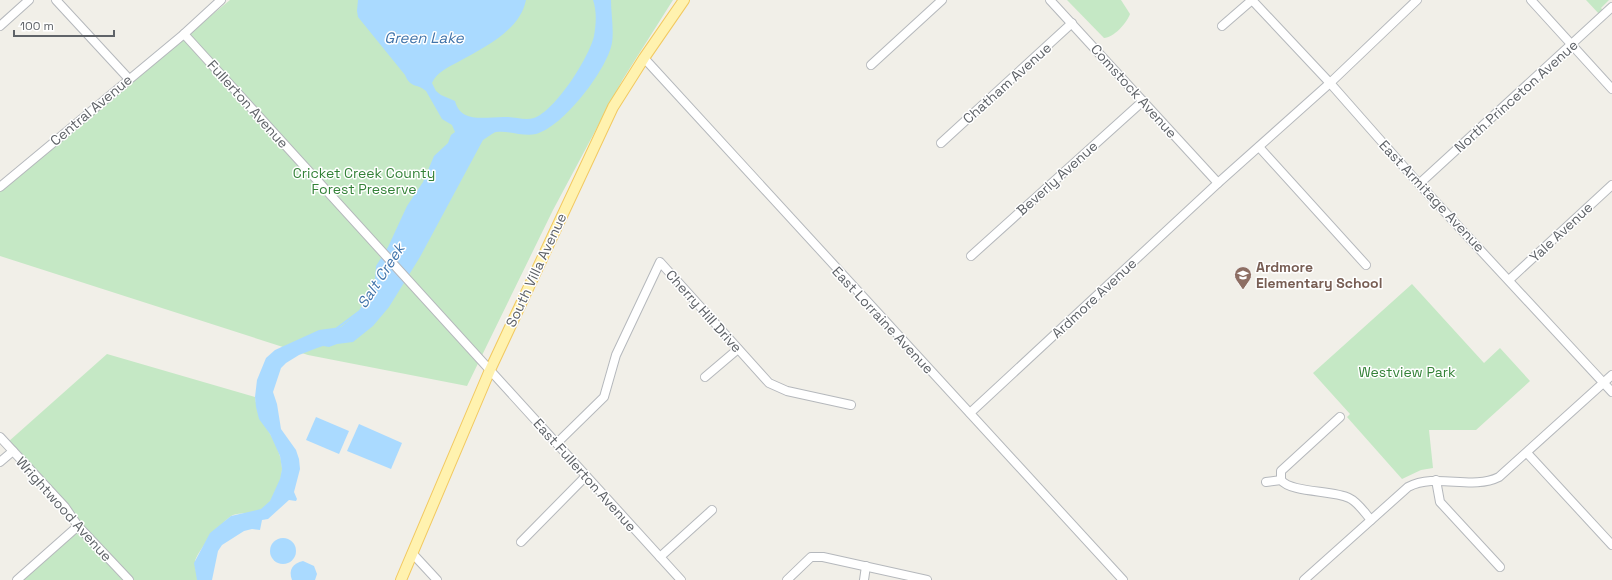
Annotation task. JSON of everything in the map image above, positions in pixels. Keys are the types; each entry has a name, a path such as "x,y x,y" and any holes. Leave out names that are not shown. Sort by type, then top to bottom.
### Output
{"main road":[{"name":"South Villa Avenue","path":"401,580 490,370 613,107 644,58 684,0"}],"street":[{"path":"0,26 29,0"},
{"path":"56,0 129,79"},
{"name":"Central Avenue","path":"0,187 184,34 221,0"},
{"path":"871,65 942,0"},
{"name":"Comstock Avenue","path":"1050,0 1218,183"},
{"path":"1222,26 1252,0"},
{"name":"East Armitage Avenue","path":"1252,0 1330,83 1419,184 1612,392"},
{"path":"1330,83 1417,0"},
{"path":"1531,0 1612,89"},
{"name":"North Princeton Avenue","path":"1419,184 1612,7"},
{"name":"Chatham Avenue","path":"942,143 1072,23"},
{"name":"Fullerton Avenue","path":"184,34 374,245 490,370"},
{"name":"East Lorraine Avenue","path":"644,58 900,339 1123,580"},
{"name":"Ardmore Avenue","path":"970,413 1218,183 1330,83"},
{"name":"Beverly Avenue","path":"971,256 1143,101"},
{"path":"1258,147 1366,265"},
{"name":"Yale Avenue","path":"1509,280 1612,185"},
{"name":"Cherry Hill Drive","path":"556,443 604,397 616,356 660,262 770,383 787,391 851,405"},
{"path":"705,377 738,349"},
{"name":"East Fullerton Avenue","path":"490,370 681,580"},
{"path":"1304,580 1408,487 1420,482 1436,480 1478,482 1492,480 1506,472 1612,374"},
{"path":"1281,480 1281,472 1340,417"},
{"name":"Wrightwood Avenue","path":"0,437 65,507 78,526 129,580"},
{"path":"0,462 13,451"},
{"path":"1526,453 1612,545"},
{"path":"521,542 586,476"},
{"path":"1266,482 1281,480 1289,486 1347,497 1356,503 1371,520"},
{"path":"1436,480 1440,502 1500,567"},
{"path":"660,557 712,510"},
{"path":"17,580 78,526"},
{"path":"412,553 437,580"},
{"path":"787,580 811,557 823,557 927,580"},
{"path":"864,580 866,566"}],"green space":[{"name":"Cricket Creek County Forest Preserve","path":"230,0 673,0 623,79 553,210 467,386 308,355 0,256 0,190"},
{"path":"1067,0 1121,0 1130,14 1126,22 1119,29 1111,36 1104,38"},
{"path":"1586,0 1609,0 1601,8 1604,11 1600,15"},
{"name":"Westview Park","path":"1412,284 1484,363 1500,348 1530,381 1476,430 1429,430 1433,468 1421,470 1402,479 1347,417 1350,414 1313,373"},
{"path":"107,354 255,397 260,415 278,449 281,459 282,474 273,498 260,510 233,515 217,529 200,551 195,562 197,580 21,580 77,529 8,442"}],"water":[{"name":"Green Lake","path":"358,0 526,0 516,21 508,30 478,51 450,66 436,76 432,83 436,91 441,95 455,101 458,109 463,113 476,118 507,117 531,119 552,105 570,83 591,46 596,23 596,13 593,0 611,0 613,38 602,68 593,82 559,121 536,134 526,135 496,132 483,140 420,257 389,307 373,326 353,342 317,348 299,355 281,368 273,392 277,404 281,429 296,450 299,459 300,469 294,492 297,499 296,501 289,500 268,519 262,520 260,530 252,529 244,531 222,545 218,551 212,580 197,580 194,563 210,533 231,516 261,509 270,501 280,479 282,469 280,456 270,434 259,419 256,407 255,397 257,380 266,358 275,350 319,330 341,327 358,313 375,279 376,266 388,247 407,206 423,182 434,156 448,143 451,135 455,132 452,125 442,119 426,91 412,84 407,79 358,17"},
{"path":"316,417 349,431 339,454 306,440"},
{"path":"359,424 402,443 391,469 347,451"},
{"path":"283,538 292,542 296,551 292,560 283,564 274,560 270,551 274,542"},
{"path":"303,561 314,566 317,574 315,580 292,580 292,568 296,563"}],"waterway":[{"name":"Salt Creek","path":"337,328 361,310"}],"place":[{"name":"Ardmore Elementary School","path":"1243,290"}]}
